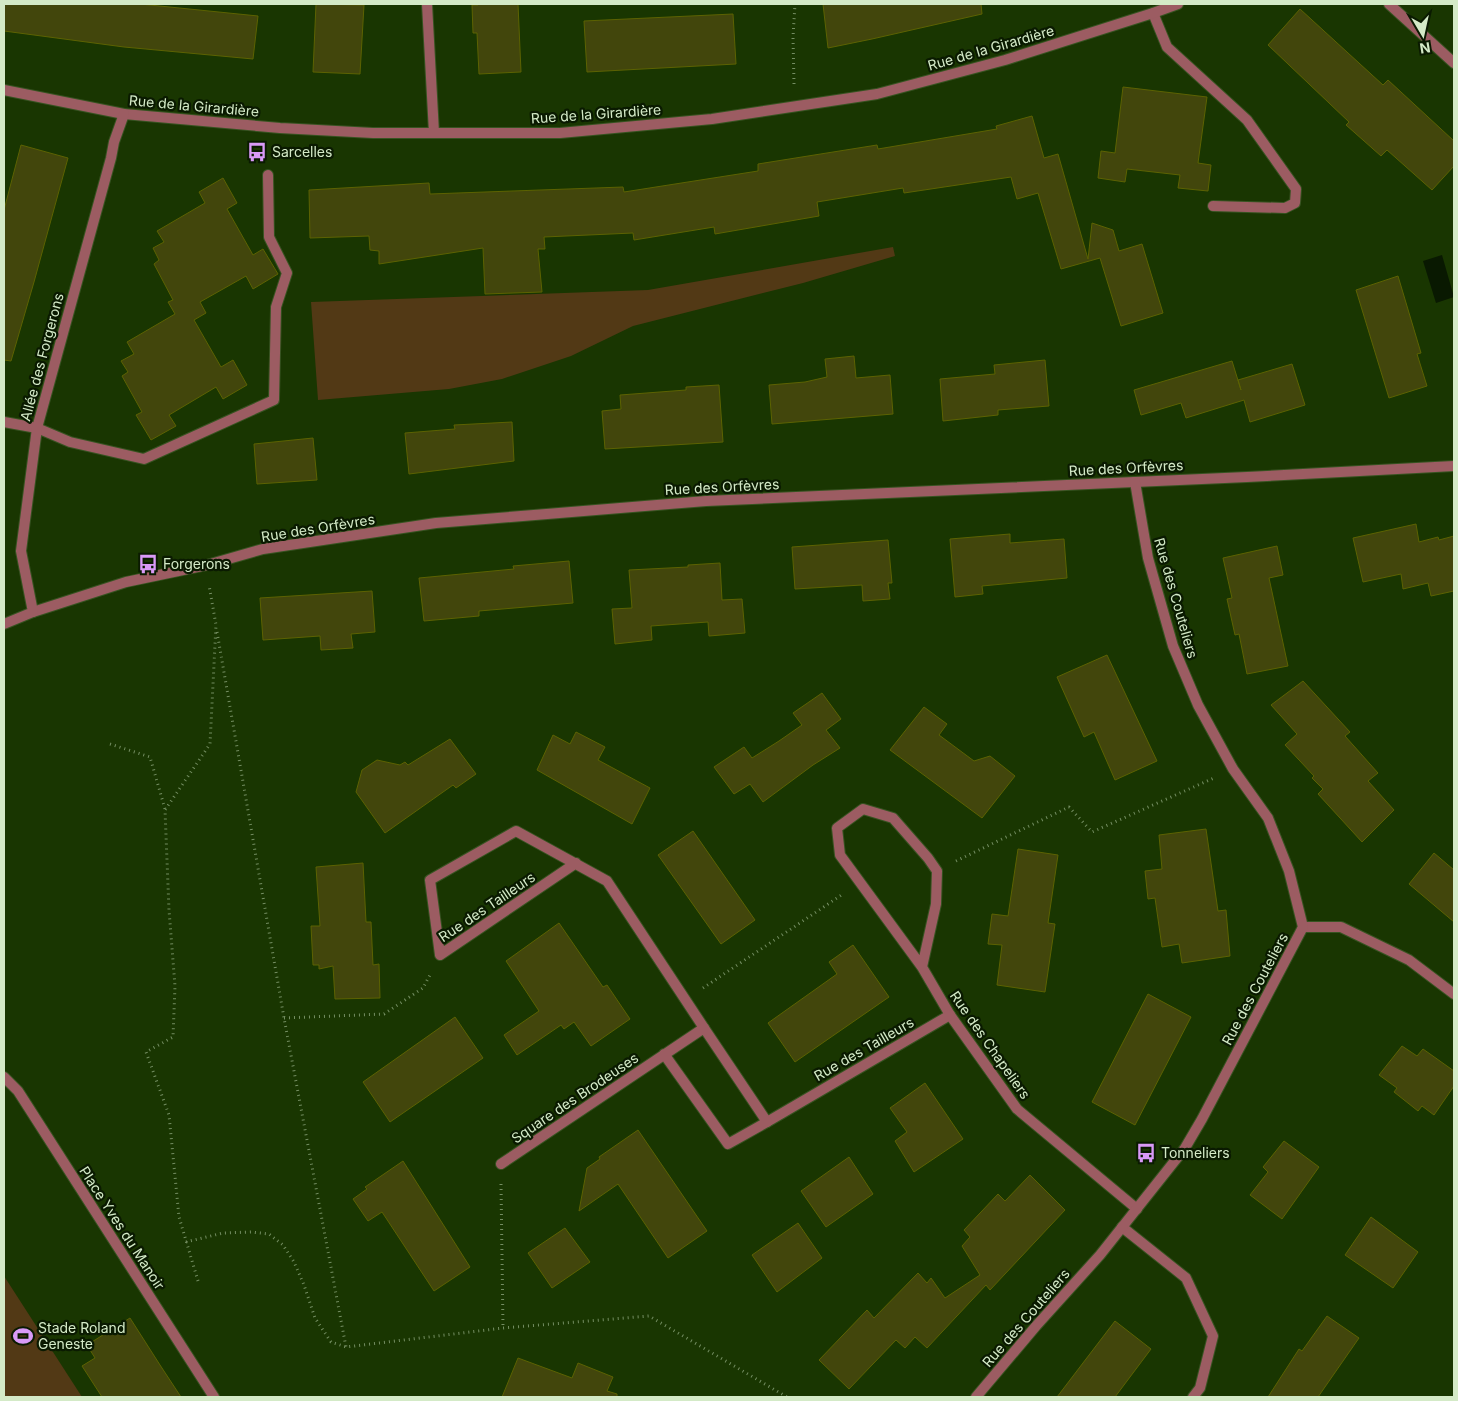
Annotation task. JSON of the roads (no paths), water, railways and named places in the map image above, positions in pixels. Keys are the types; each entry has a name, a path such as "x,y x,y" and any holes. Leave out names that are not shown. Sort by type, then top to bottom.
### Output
{"street":[{"path":"427,4 434,133"},
{"name":"Rue de la Girardière","path":"4,90 124,114 271,127 373,133 560,133 712,120 877,94 1005,60 1178,4"},
{"path":"1389,4 1454,63"},
{"path":"1153,13 1168,47 1247,120 1296,190 1295,202 1284,208 1213,206"},
{"name":"Allée des Forgerons","path":"33,612 21,551 36,428 114,142 124,114"},
{"path":"4,422 36,428 70,442 144,460 274,400 276,308 287,274 269,237 268,175"},
{"name":"Rue des Orfèvres","path":"4,624 33,612 126,582 207,565 263,549 446,522 706,501 1454,466"},
{"name":"Rue des Couteliers","path":"976,1397 1036,1326 1100,1255 1185,1148 1303,927 1289,871 1268,818 1233,770 1198,705 1173,646 1148,558 1135,482"},
{"name":"Rue des Chapeliers","path":"922,967 936,904 937,871 893,818 863,809 837,828 840,855 922,967 950,1015 1017,1109 1136,1209"},
{"name":"Rue des Tailleurs","path":"576,863 440,955 430,880 516,831 576,863 607,881 767,1122"},
{"path":"1303,927 1341,927 1409,960 1454,994"},
{"name":"Rue des Tailleurs","path":"664,1054 728,1144 950,1015"},
{"path":"664,1054 704,1028"},
{"name":"Square des Brodeuses","path":"501,1164 664,1054"},
{"name":"Place Yves du Manoir","path":"4,1076 18,1091 214,1397"},
{"path":"1122,1227 1186,1278 1213,1336 1200,1388 1194,1397"}],"place":[{"name":"Sarcelles","path":"257,152"},
{"name":"Forgerons","path":"148,564"},
{"name":"Tonneliers","path":"1146,1153"},
{"name":"Stade Roland Geneste","path":"23,1336"}]}
